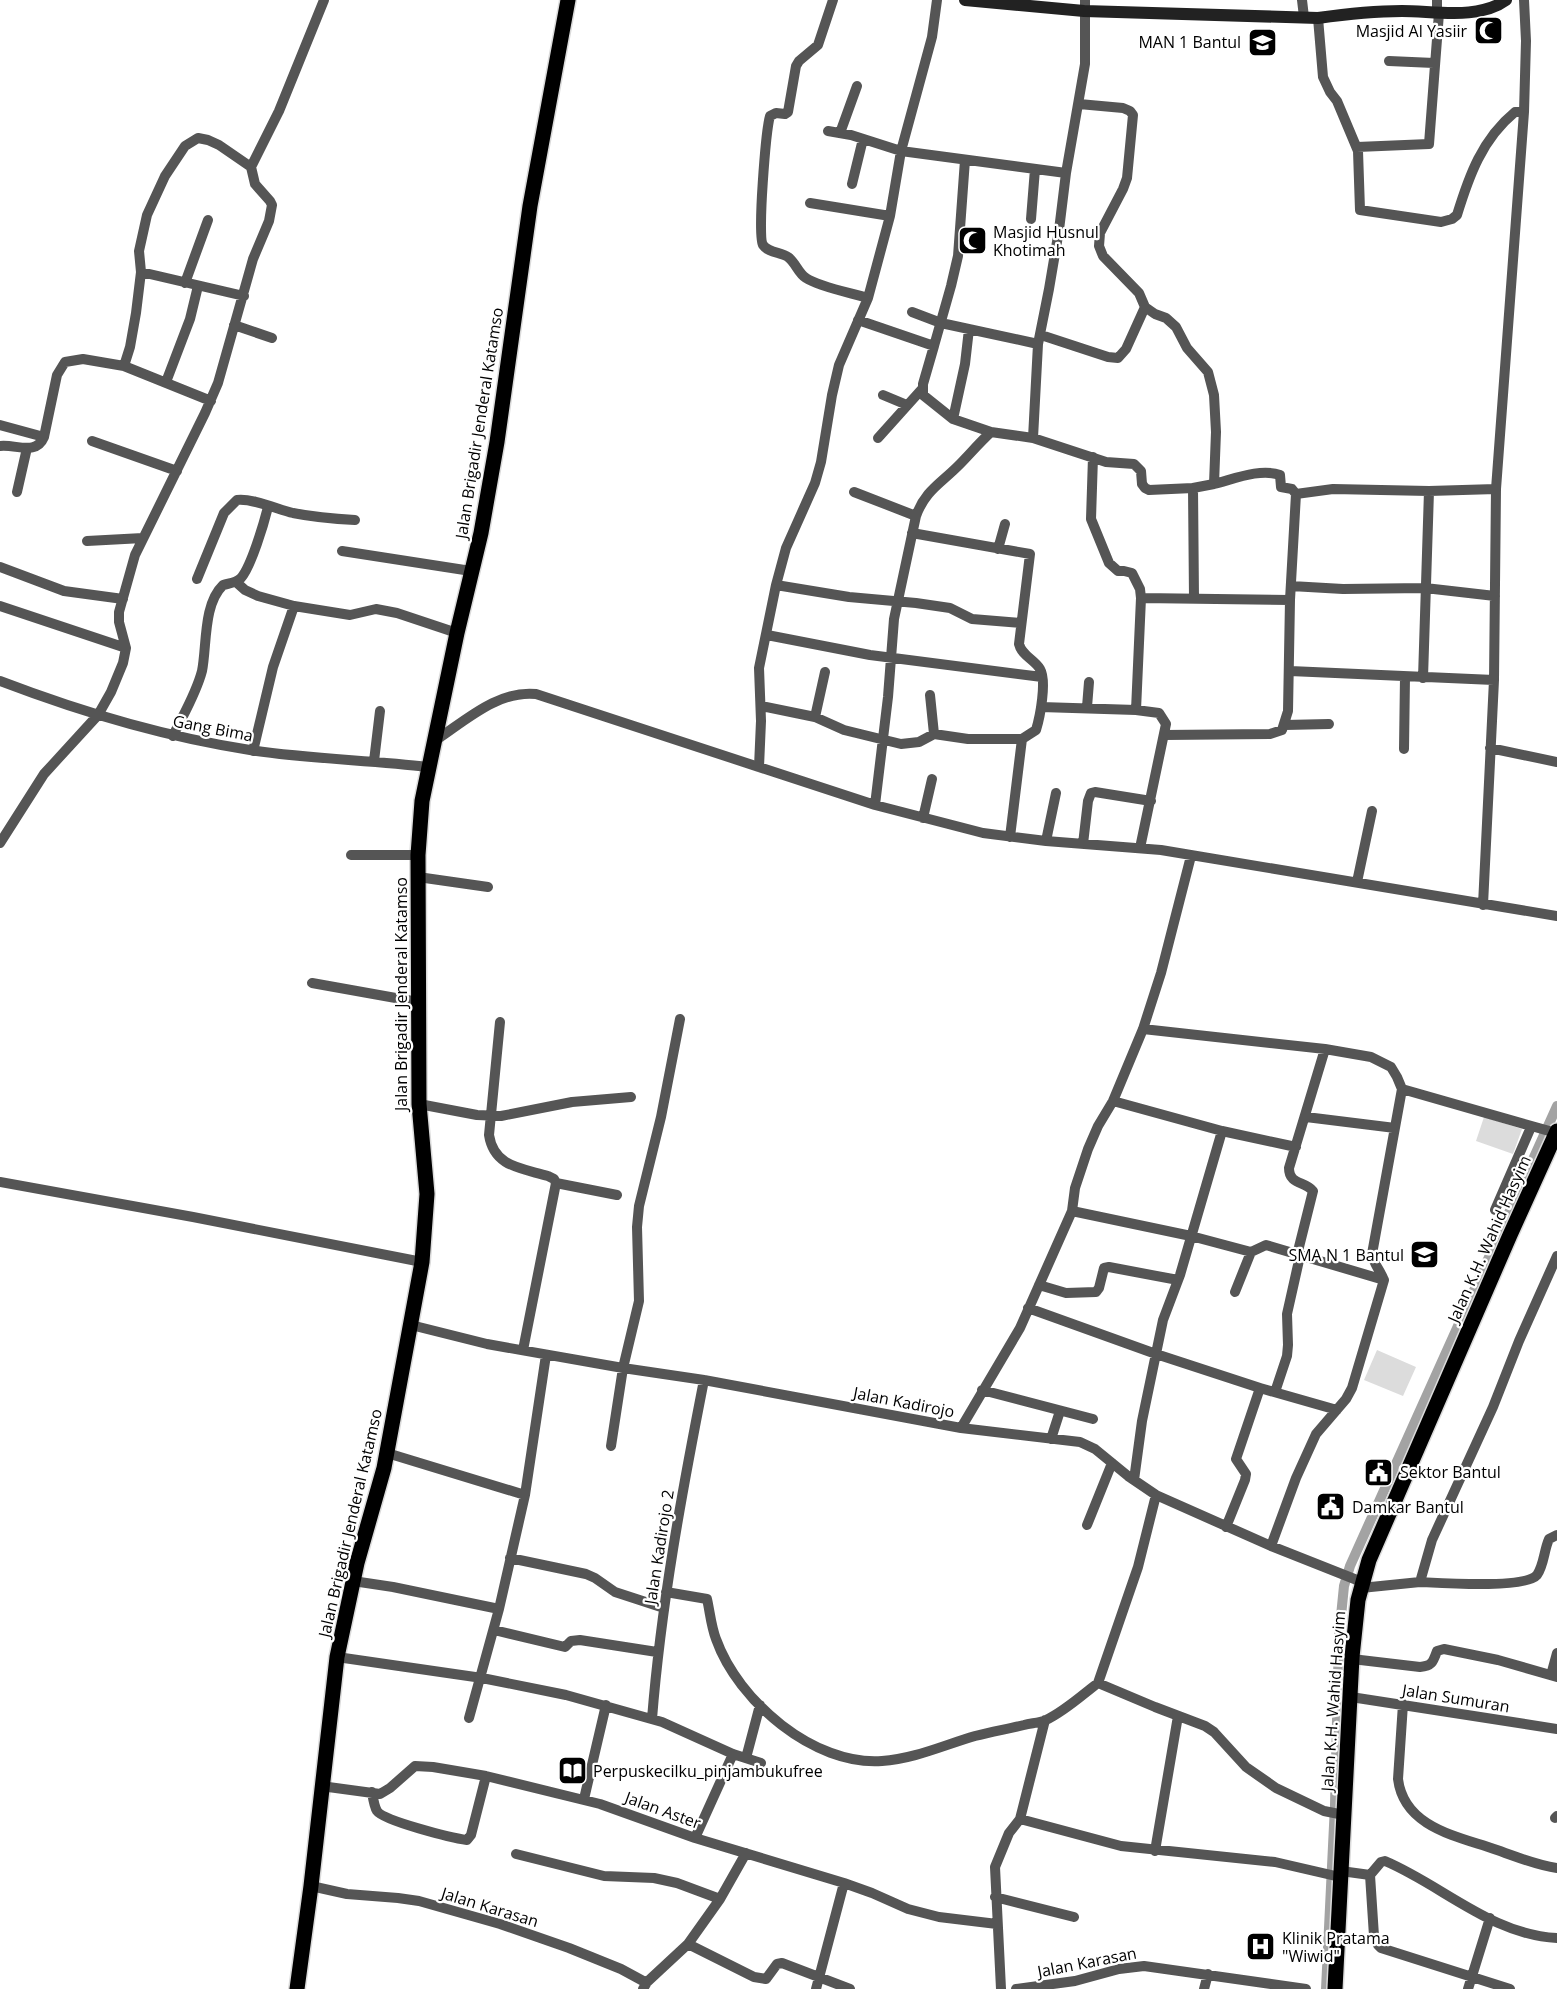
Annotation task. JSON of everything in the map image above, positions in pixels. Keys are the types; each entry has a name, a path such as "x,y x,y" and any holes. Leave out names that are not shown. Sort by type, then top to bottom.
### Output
{"main road":[{"name":"Jalan Brigadir Jenderal Katamso","path":"297,1989 337,1657 353,1581 387,1453 422,1262 427,1194 419,1104 418,855 421,811 433,743 481,533 530,206 568,0"},
{"path":"965,0 1318,18 1438,8 1484,11 1495,8 1506,0"},
{"name":"Jalan K.H. Wahid Hasyim","path":"1335,1989 1341,1815 1356,1610 1361,1583 1555,1132"}],"street":[{"path":"0,843 44,774 98,715 123,663 126,648 119,622 119,612 135,555 211,401 244,296 253,259 269,221 272,205 255,184 251,167 279,111 324,0"},
{"path":"833,0 818,45 796,66 788,112 770,116 767,128 760,222 763,245 790,258 807,279 868,298"},
{"path":"759,767 761,706 759,668 776,585 786,548 815,483 839,365 868,298 890,216 901,151 932,37 937,0"},
{"path":"1302,0 1304,17"},
{"path":"1483,905 1494,680 1496,489 1524,112 1526,41 1524,0"},
{"path":"1033,438 1040,340 1085,64 1085,6"},
{"path":"1357,147 1429,144 1438,8"},
{"path":"1318,18 1323,77 1330,93 1337,101 1357,147 1360,165 1360,210 1446,222 1457,215 1473,166 1492,134 1515,112 1524,112"},
{"path":"1389,61 1434,63"},
{"path":"840,133 857,86"},
{"path":"1079,104 1123,108 1133,115 1127,178 1102,228 1099,241 1103,256 1139,293 1145,307 1166,318 1176,327 1187,348 1208,372 1214,395 1216,432 1214,484"},
{"path":"828,132 840,133 901,151 1066,173"},
{"path":"124,366 136,313 141,272 139,251 147,215 165,176 188,143 198,138 208,140 232,153 251,167"},
{"path":"852,184 863,139"},
{"path":"878,438 922,389 958,256 965,160"},
{"path":"1031,219 1035,169"},
{"path":"810,203 890,216"},
{"path":"185,283 208,220"},
{"path":"141,272 244,296"},
{"path":"166,382 190,319 198,286"},
{"path":"912,312 940,323 1040,340 1118,358 1128,345 1145,307"},
{"path":"858,320 934,346"},
{"path":"234,325 272,338"},
{"path":"953,419 965,364 969,329"},
{"path":"0,446 27,448 39,446 44,437 57,375 65,362 72,359 124,366 211,401"},
{"path":"922,389 924,396 953,419 991,432 1033,438 1106,462 1134,464 1141,471 1144,488 1149,490 1193,488 1249,475 1274,473 1280,475 1281,487 1292,489 1296,495 1290,600 1290,671 1285,725 1280,732 1270,735 1164,735"},
{"path":"883,395 907,405"},
{"path":"0,425 44,437"},
{"path":"875,805 894,619 916,516 929,491 957,467 991,432"},
{"path":"92,441 177,471"},
{"path":"17,492 27,448"},
{"path":"1093,457 1091,519 1109,563 1118,571 1129,571 1134,575 1140,589 1136,710"},
{"path":"1193,488 1194,598"},
{"path":"1296,495 1327,489 1429,491 1496,489"},
{"path":"1423,678 1429,491"},
{"path":"854,492 916,516"},
{"path":"196,579 224,513 237,500 246,500 309,516 355,520"},
{"path":"174,736 199,680 206,624 217,594 224,585 236,582 243,577 261,533 268,507"},
{"path":"998,549 1005,524"},
{"path":"761,706 815,717 844,730 901,744 913,743 934,735 968,739 1022,739 1036,730 1041,707 1042,677 1040,669 1020,647 1030,554 912,533"},
{"path":"87,542 144,538"},
{"path":"342,551 471,571"},
{"path":"0,567 64,591 123,599"},
{"path":"236,582 244,590 258,596 294,606 350,615 376,609 397,613 457,633"},
{"path":"776,585 849,597 950,608 972,619 1021,623"},
{"path":"1291,586 1336,589 1425,588 1495,596"},
{"path":"1141,598 1290,600"},
{"path":"0,606 126,648"},
{"path":"254,751 273,667 294,606"},
{"path":"767,635 870,655 1042,677"},
{"path":"1290,671 1494,680"},
{"path":"815,717 825,672"},
{"path":"1404,749 1405,677"},
{"name":"Gang Bima","path":"0,681 98,715 174,736 254,751 428,767"},
{"path":"1087,707 1089,682"},
{"path":"433,743 500,699 526,693 547,697 875,805 950,826 1010,837 1140,848 1557,916"},
{"path":"930,696 934,735"},
{"path":"1041,707 1136,710 1159,713 1165,721 1140,848"},
{"path":"374,761 380,711"},
{"path":"1285,725 1329,724"},
{"path":"1010,837 1022,739"},
{"path":"1490,748 1557,762"},
{"path":"923,818 932,779"},
{"path":"1046,841 1056,793"},
{"path":"1083,844 1091,793 1151,801"},
{"path":"1357,882 1372,811"},
{"path":"351,855 418,855"},
{"path":"961,1428 1016,1337 1072,1211 1076,1188 1088,1149 1113,1101 1143,1029 1161,973 1191,856"},
{"path":"418,877 488,887"},
{"path":"312,983 418,1002"},
{"path":"611,1446 623,1368 639,1301 637,1227 639,1206 661,1117 680,1019"},
{"path":"500,1022 489,1135 494,1152 506,1163 548,1176 556,1183 617,1195"},
{"path":"1143,1029 1325,1049 1371,1057 1386,1063 1394,1071 1402,1089 1372,1254 1384,1280 1356,1377 1346,1399 1316,1434 1271,1546"},
{"path":"1275,1392 1287,1356 1287,1314 1313,1191 1310,1187 1295,1182 1290,1176 1289,1168 1325,1049"},
{"path":"1402,1089 1555,1132"},
{"path":"419,1104 501,1116 572,1102 630,1097"},
{"path":"1113,1101 1222,1131 1296,1147"},
{"path":"1306,1117 1395,1128"},
{"path":"1496,1210 1534,1127"},
{"path":"1134,1480 1142,1421 1163,1320 1178,1280 1222,1131"},
{"path":"0,1182 422,1262"},
{"path":"523,1350 556,1183"},
{"path":"1072,1211 1191,1236 1251,1252 1266,1245 1384,1280"},
{"path":"1235,1292 1251,1252"},
{"path":"1420,1582 1432,1540 1493,1407 1519,1341 1557,1256"},
{"path":"1039,1285 1062,1293 1092,1293 1098,1290 1104,1268 1109,1267 1178,1280"},
{"path":"1028,1308 1156,1354 1337,1410"},
{"name":"Jalan Kadirojo","path":"411,1325 487,1344 704,1380 961,1428 1080,1442 1088,1445 1156,1495 1361,1583"},
{"path":"470,1718 494,1630 525,1495 546,1355"},
{"name":"Jalan Kadirojo 2","path":"652,1719 657,1652 666,1592 685,1475 704,1380"},
{"path":"1226,1527 1245,1480 1246,1474 1236,1459 1260,1388"},
{"path":"982,1390 1093,1419"},
{"path":"1051,1439 1060,1411"},
{"path":"387,1453 525,1495"},
{"path":"1087,1525 1112,1463"},
{"path":"666,1592 708,1599 708,1611 716,1640 732,1672 769,1715 795,1734 820,1750 842,1758 861,1761 901,1759 975,1736 1045,1720 1074,1702 1098,1683 1138,1567 1156,1495"},
{"path":"1361,1583 1500,1584 1528,1580 1534,1578 1541,1568 1549,1539 1557,1535"},
{"path":"510,1558 586,1574 615,1592 664,1608"},
{"path":"353,1581 499,1609"},
{"path":"494,1630 565,1647 571,1641 580,1640 657,1652"},
{"path":"1352,1659 1420,1667 1431,1664 1440,1648 1498,1660 1554,1676 1557,1653"},
{"path":"337,1657 482,1678 566,1695 652,1719 733,1754 761,1763"},
{"path":"1098,1683 1205,1726 1214,1732 1246,1767 1276,1788 1324,1811 1341,1815"},
{"name":"Jalan Sumuran","path":"1351,1697 1557,1729"},
{"path":"1403,1704 1398,1779 1400,1791 1415,1813 1428,1825 1446,1834 1536,1864 1557,1868"},
{"path":"584,1799 606,1705"},
{"path":"746,1758 760,1706"},
{"path":"1155,1851 1178,1716"},
{"path":"1001,1989 995,1867 1009,1833 1020,1819 1045,1720"},
{"path":"695,1838 733,1754"},
{"name":"Jalan Aster","path":"321,1786 380,1794 415,1766 486,1776 584,1799 695,1838 844,1883 908,1909 939,1917 997,1924"},
{"path":"372,1792 376,1808 381,1815 430,1832 466,1840 471,1835 486,1776"},
{"path":"1020,1819 1106,1843 1155,1851 1265,1861 1322,1873 1370,1875"},
{"path":"645,1986 688,1944 720,1899 746,1853"},
{"path":"516,1854 604,1875 654,1878 678,1883 720,1899"},
{"path":"1510,1989 1398,1955 1378,1945 1374,1936 1370,1875 1381,1862 1385,1861 1412,1873 1468,1908 1490,1918 1537,1936 1557,1938"},
{"path":"816,1989 844,1883"},
{"name":"Jalan Karasan","path":"311,1886 347,1894 419,1901 500,1924 621,1969 645,1986"},
{"path":"995,1897 1074,1917"},
{"path":"1468,1989 1490,1918"},
{"path":"688,1944 754,1977 763,1979 768,1977 779,1964 849,1989"},
{"name":"Jalan Karasan","path":"1016,1989 1075,1981 1133,1966 1167,1968 1306,1989"},
{"path":"1204,1989 1208,1974"}],"shaded area":[{"path":"1484,1117 1522,1129 1513,1154 1476,1141"},
{"path":"1377,1350 1416,1367 1403,1396 1364,1380"}],"waterway":[{"path":"1326,1989 1335,1805 1339,1636 1344,1586 1350,1566 1557,1106"}],"place":[{"name":"Masjid Al Yasiir","path":"1488,31"},
{"name":"MAN 1 Bantul","path":"1262,42"},
{"name":"Masjid Husnul Khotimah","path":"972,241"},
{"name":"SMA N 1 Bantul","path":"1425,1255"},
{"name":"Sektor Bantul","path":"1379,1472"},
{"name":"Damkar Bantul","path":"1331,1507"},
{"name":"Perpuskecilku_pinjambukufree","path":"572,1771"},
{"name":"Klinik Pratama \"Wiwid\"","path":"1261,1947"}]}
